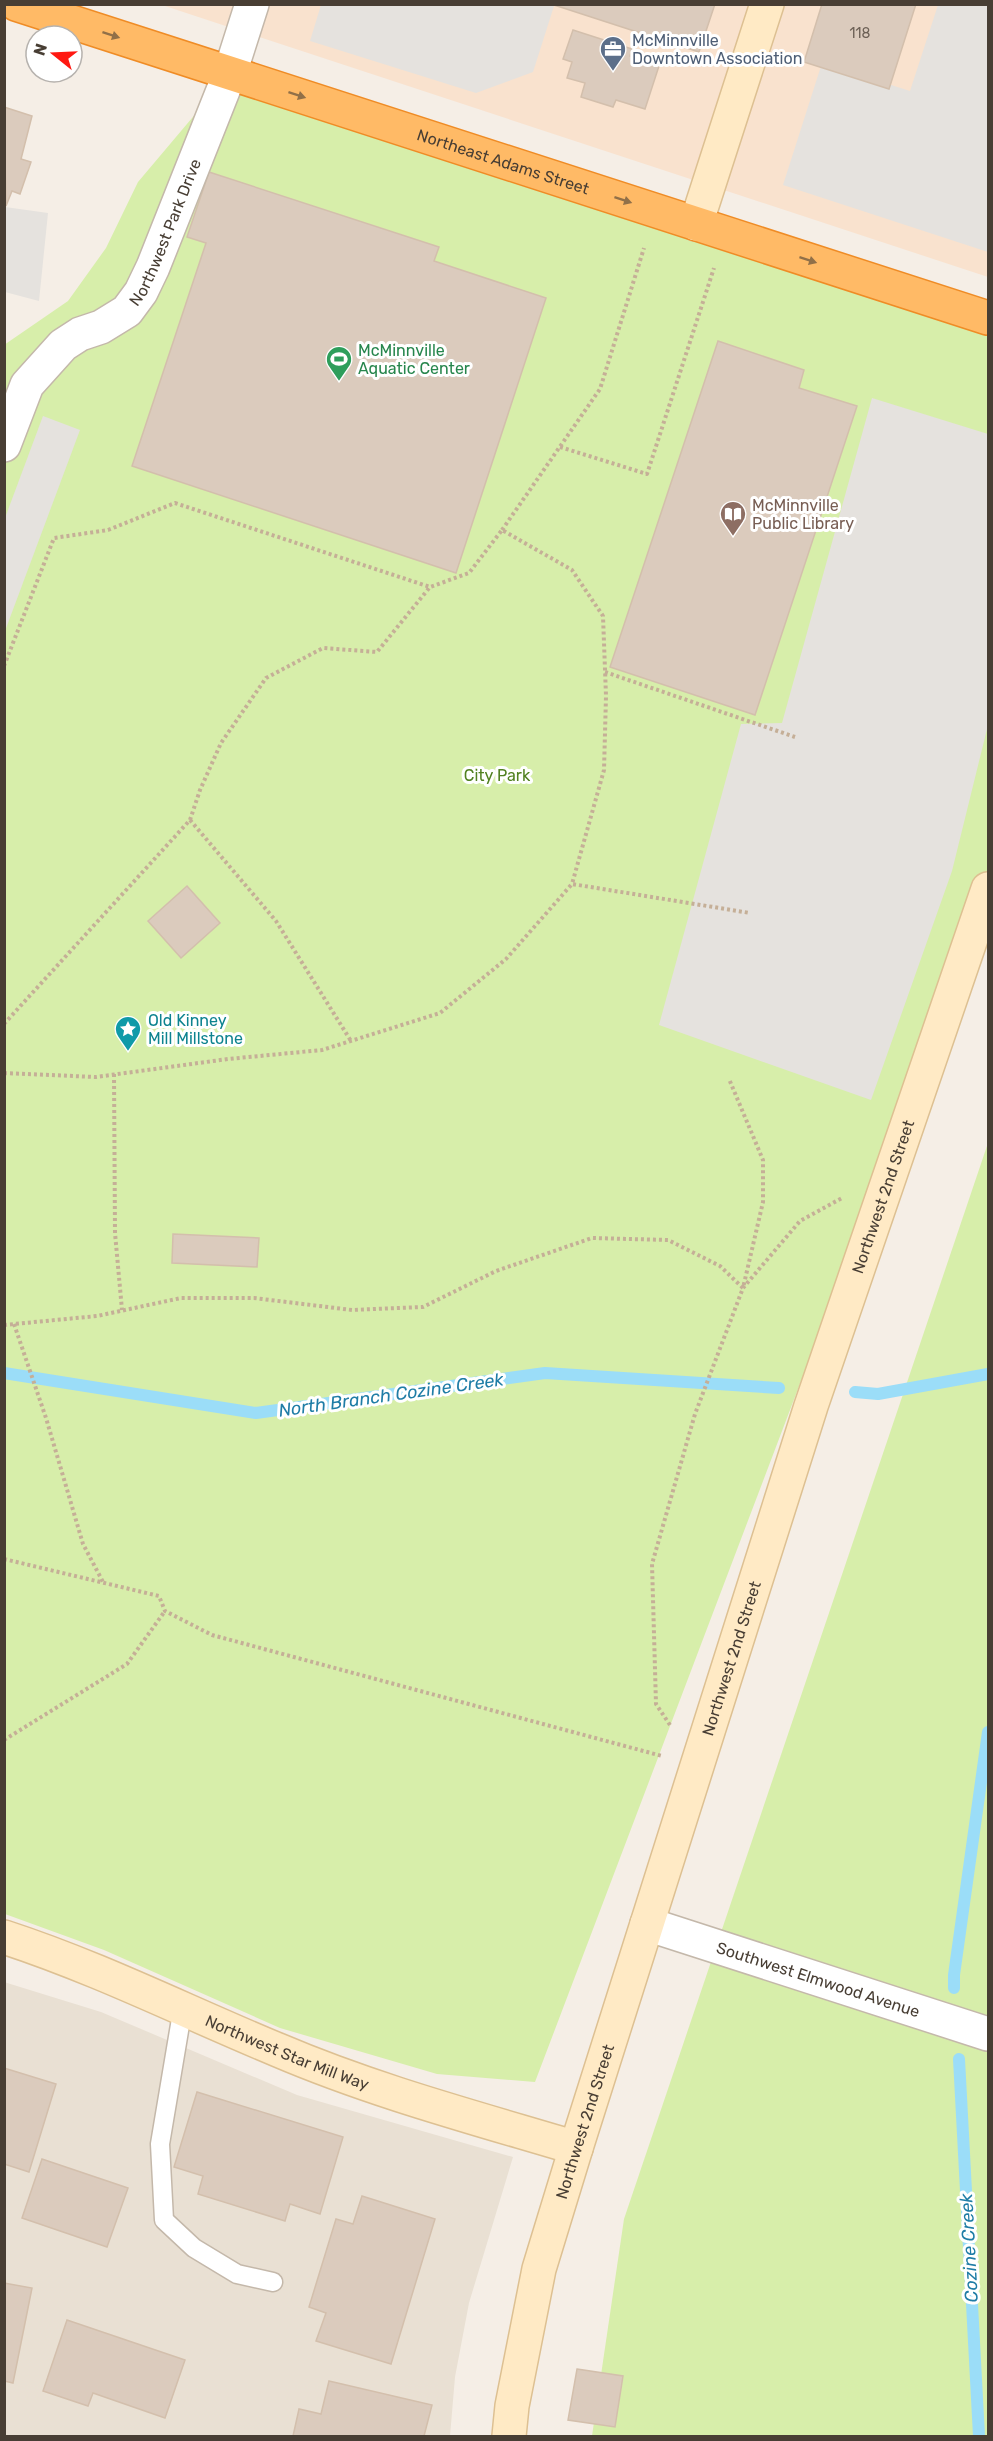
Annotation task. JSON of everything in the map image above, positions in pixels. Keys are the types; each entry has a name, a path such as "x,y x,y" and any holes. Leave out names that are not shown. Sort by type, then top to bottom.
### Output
{"highway":[{"name":"Northeast Adams Street","path":"16,4 988,318"}],"main road":[{"path":"711,229 767,4"},
{"name":"Northwest 2nd Street","path":"509,2436 512,2406 539,2269 576,2148 811,1406 988,889"},
{"name":"Northwest Star Mill Way","path":"4,1937 102,1972 278,2050 327,2069 425,2102 576,2148"}],"street":[{"name":"Northwest Park Drive","path":"4,445 27,385 63,345 80,334 101,327 127,311 141,292 230,73 252,4"},
{"name":"Southwest Elmwood Avenue","path":"647,1924 988,2034"}],"lane":[{"path":"183,2007 160,2144 165,2220 194,2248 237,2274 273,2282"}],"path":[{"path":"560,447 647,474 711,229"},
{"path":"4,1024 190,820 221,742 266,678 323,648 376,652 430,587 469,573 502,530 600,389 646,244"},
{"path":"4,666 54,538 108,530 175,502 430,587"},
{"path":"4,1073 96,1077 228,1059 322,1050 440,1013 506,959 572,884 604,770 605,672 603,616 572,570 502,530"},
{"path":"605,672 795,737"},
{"path":"190,820 276,921 351,1041"},
{"path":"572,884 750,913"},
{"path":"114,1074 115,1233 122,1311"},
{"path":"698,1765 656,1704 652,1564 695,1414 743,1288 763,1202 764,1160 729,1079"},
{"path":"743,1288 800,1221 891,1171"},
{"path":"4,1325 97,1316 181,1298 254,1298 352,1310 423,1307 496,1271 592,1238 668,1240 720,1266 743,1288"},
{"path":"14,1324 83,1544 104,1583"},
{"path":"4,1559 159,1596 165,1611 212,1635 698,1765"},
{"path":"4,1740 128,1664 165,1611"}],"shaded area":[{"path":"551,4 554,6 533,72 476,93 310,41 321,5"},
{"path":"162,5 988,5 988,277"},
{"path":"938,5 988,5 988,252 783,185 822,63 910,91"},
{"path":"5,207 48,213 39,301 5,292"},
{"path":"872,398 988,434 988,725 952,871 871,1100 659,1025 741,724 782,723"},
{"path":"43,416 80,430 5,631 5,518"},
{"path":"4,1982 101,2012 297,2095 513,2157 469,2303 455,2377 450,2436 5,2436"}],"green space":[{"name":"City Park","path":"230,73 988,318 988,888 535,2082 437,2074 280,2028 104,1950 5,1914 4,345 68,301 106,248 138,182"},
{"path":"988,1143 988,2436 592,2436 624,2219"}],"building":[{"path":"551,4 715,4 699,52"},
{"path":"822,4 916,4 889,89 804,62"},
{"name":"McMinnville Downtown Association","path":"573,30 632,49 630,56 659,66 645,109 616,100 613,107 581,97 585,83 567,78 572,62 563,59"},
{"path":"4,107 32,116 21,159 31,162 20,194 12,191 6,206"},
{"name":"McMinnville Aquatic Center","path":"209,172 439,247 434,261 546,298 456,573 132,466 206,243 187,237"},
{"name":"McMinnville Public Library","path":"718,341 804,370 799,388 857,406 755,715 610,667"},
{"path":"187,886 220,923 181,958 148,921"},
{"path":"173,1234 259,1238 257,1267 172,1263"},
{"path":"4,2068 56,2084 29,2172 4,2164"},
{"path":"197,2092 343,2137 320,2214 290,2204 285,2221 198,2194 203,2176 174,2167"},
{"path":"42,2159 128,2188 107,2247 22,2218"},
{"path":"362,2196 435,2219 391,2364 316,2341 326,2313 309,2307 336,2219 353,2224"},
{"path":"4,2283 32,2288 13,2383 4,2381"},
{"path":"67,2320 185,2360 165,2418 93,2393 88,2406 43,2391"},
{"path":"577,2369 623,2376 615,2427 568,2420"},
{"path":"329,2381 432,2405 424,2436 293,2436 299,2409 321,2414"}],"waterway":[{"name":"North Branch Cozine Creek","path":"4,1373 256,1413 545,1373 779,1388"},
{"name":"North Branch Cozine Creek","path":"855,1392 878,1394 988,1374"},
{"name":"Cozine Creek","path":"954,1988 988,1732"},
{"name":"Cozine Creek","path":"959,2059 979,2436"}],"place":[{"name":"McMinnville Downtown Association","path":"613,72"},
{"name":"McMinnville Aquatic Center","path":"339,382"},
{"name":"McMinnville Public Library","path":"733,537"},
{"name":"Old Kinney Mill Millstone","path":"128,1052"}]}
